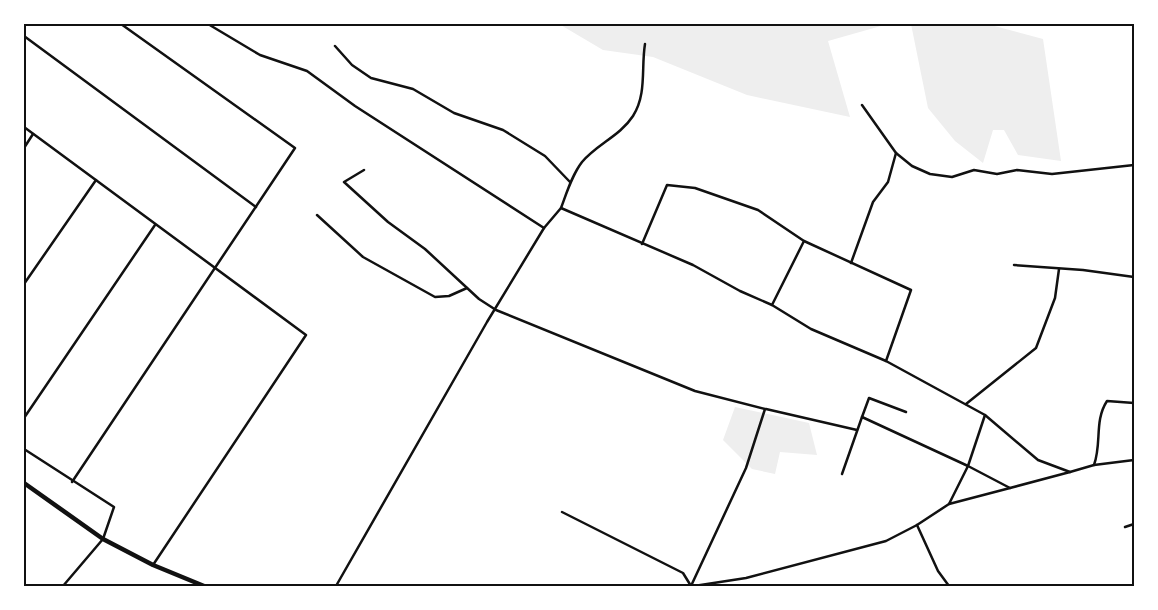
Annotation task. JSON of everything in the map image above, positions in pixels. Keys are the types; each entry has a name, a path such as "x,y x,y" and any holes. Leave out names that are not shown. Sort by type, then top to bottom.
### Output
{"main road":[{"path":"24,483 103,539 153,565 204,586"}],"street":[{"path":"72,482 295,148 121,24"},
{"path":"208,24 260,55 307,71 355,106 544,228"},
{"path":"24,36 256,207"},
{"path":"336,586 544,228 562,208 570,182 582,162 615,136 633,116 640,100 645,44"},
{"path":"335,46 352,65 371,78 413,89 454,113 503,130 545,156 570,182"},
{"path":"862,105 896,153 912,166 930,174 952,177 974,170 997,174 1017,170 1052,174 1134,165"},
{"path":"24,127 306,334 153,565"},
{"path":"24,148 33,134"},
{"path":"851,263 873,202 888,182 896,153"},
{"path":"364,170 344,182 388,222 425,249 467,288 496,310 695,391 857,430"},
{"path":"24,284 96,180"},
{"path":"642,244 667,185 695,188 758,210 804,241 911,290 886,361"},
{"path":"562,208 692,265 772,305 811,329 886,361 985,415 1038,460 1070,472"},
{"path":"317,215 363,258 435,297 449,296 467,288"},
{"path":"24,418 155,225"},
{"path":"772,305 804,241"},
{"path":"1014,264 1134,277"},
{"path":"966,404 1036,348 1055,298 1059,269"},
{"path":"842,474 869,398 906,412"},
{"path":"1094,465 1098,451 1100,412 1107,401 1134,403"},
{"path":"692,586 746,468 765,409"},
{"path":"948,504 968,466 985,415"},
{"path":"862,418 968,466 1010,488"},
{"path":"24,449 72,482 114,507 103,539 63,586"},
{"path":"692,586 746,578 886,541 917,525 948,504 1094,465 1134,460"},
{"path":"562,512 683,573 692,586"},
{"path":"1125,527 1134,524"},
{"path":"917,525 938,571 950,586"}],"shaded area":[{"path":"559,24 888,24 828,41 850,117 747,95 653,57 603,50"},
{"path":"911,24 987,24 1043,39 1061,161 1018,155 1004,130 993,130 983,163 955,141 928,108"},
{"path":"735,407 809,423 817,455 780,452 775,474 752,469 723,440"}]}
